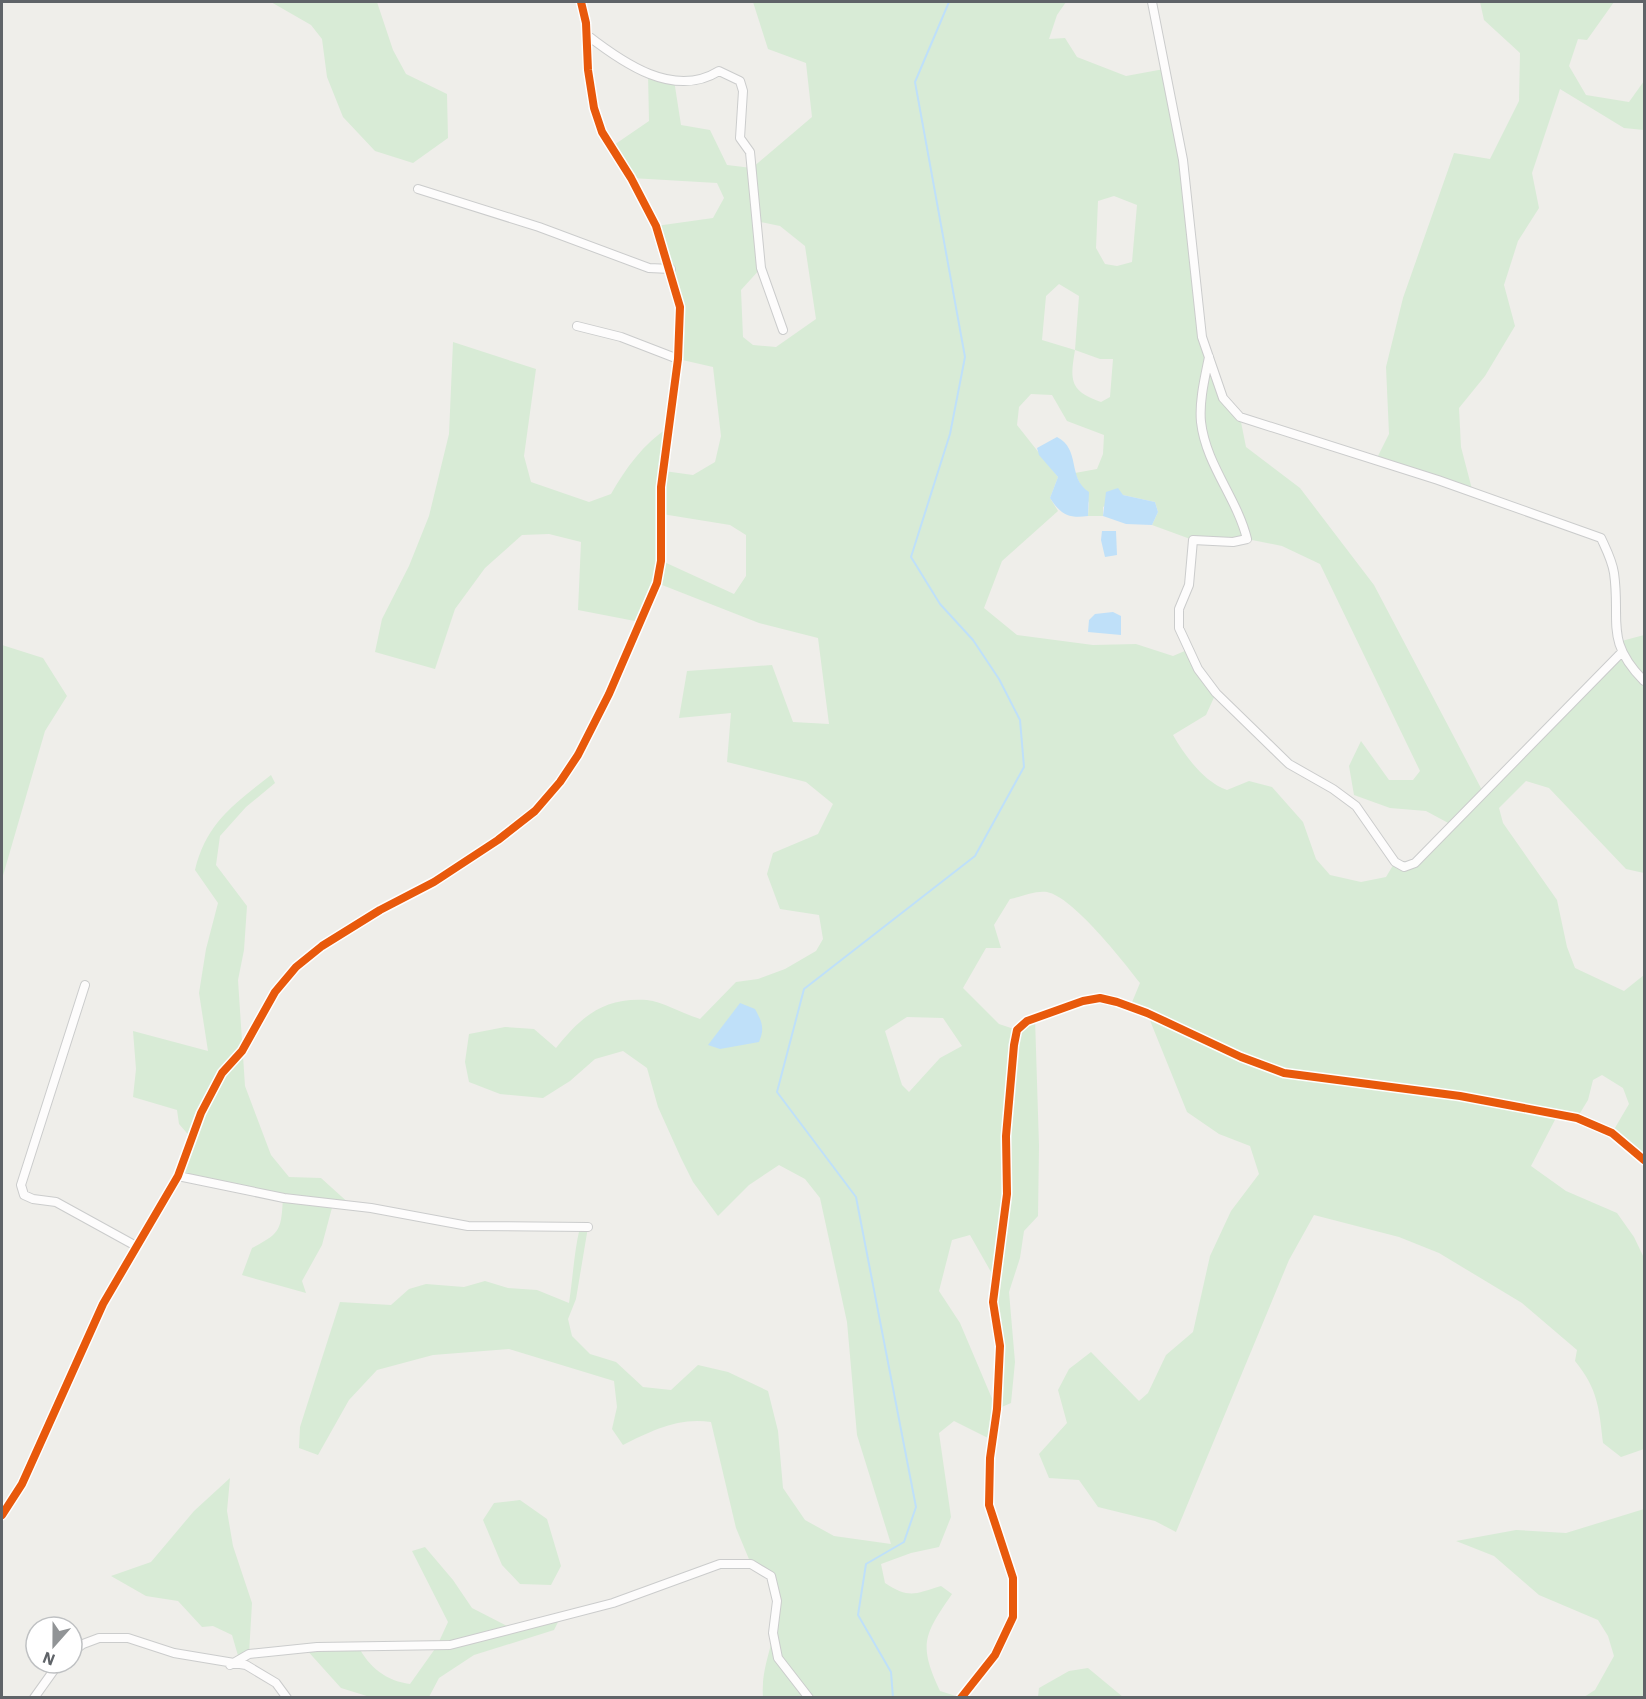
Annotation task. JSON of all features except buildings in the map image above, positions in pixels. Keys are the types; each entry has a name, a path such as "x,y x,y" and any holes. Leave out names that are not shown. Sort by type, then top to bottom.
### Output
{"street":[{"path":"2,1515 22,1484 104,1304 178,1176 201,1113 222,1073 242,1051 275,992 296,967 331,940 380,910 434,882 498,840 535,811 560,782 578,755 609,694 657,583 662,561 661,488 678,359 680,307 671,269 656,226 631,178 602,132 594,108 588,70 587,35 581,2"},
{"path":"1152,2 1183,160 1202,337 1223,399 1240,417 1438,480 1601,538 1612,560 1614,622 1622,652 1626,663 1644,681"},
{"path":"587,35 617,58 648,74 674,80 704,81 719,71 740,81 743,91 740,138 750,152 761,268 783,330"},
{"path":"418,189 539,227 649,268 671,269"},
{"path":"577,326 621,337 678,359"},
{"path":"1209,357 1201,421 1208,453 1243,523 1246,539 1233,542 1193,540 1189,585 1179,609 1179,628 1187,650 1216,693 1289,764 1333,789 1356,806 1395,862 1404,867 1415,863 1622,652"},
{"path":"85,985 21,1185 24,1194 33,1199 56,1202 136,1246"},
{"path":"961,1698 995,1655 1013,1617 1013,1578 989,1505 990,1458 997,1409 1000,1346 993,1302 1007,1194 1006,1136 1014,1045 1017,1030 1027,1021 1083,1001 1100,998 1147,1013 1241,1058 1284,1073 1427,1091 1577,1118 1612,1133 1644,1160"},
{"path":"178,1176 284,1198 371,1208 468,1226 588,1227"},
{"path":"230,1665 249,1654 317,1647 450,1645 613,1603 720,1564 751,1564 771,1576 777,1601 773,1633 778,1658 809,1698"},
{"path":"84,1644 99,1638 128,1638 174,1653 230,1665 246,1665 276,1683 287,1698"},
{"path":"34,1698 51,1675"}],"green space":[{"path":"271,2 377,2 393,50 406,74 447,94 448,138 413,163 375,151 343,117 327,77 322,39 311,25"},
{"path":"753,2 1066,2 1057,15 1049,39 1065,38 1077,57 1126,76 1164,69 1183,161 1202,337 1223,398 1240,417 1246,447 1300,488 1374,585 1483,792 1621,652 1618,642 1644,635 1644,873 1626,869 1549,788 1526,781 1499,808 1503,823 1557,900 1567,947 1575,968 1624,991 1644,975 1644,1160 1612,1133 1629,1104 1623,1088 1602,1075 1593,1080 1588,1100 1577,1118 1558,1114 1531,1166 1566,1191 1617,1213 1634,1237 1644,1258 1644,1449 1621,1457 1603,1443 1596,1399 1589,1381 1575,1361 1577,1350 1522,1303 1439,1253 1399,1237 1314,1215 1289,1260 1176,1532 1155,1521 1098,1507 1079,1480 1049,1478 1039,1454 1067,1423 1058,1390 1069,1369 1091,1352 1139,1401 1148,1393 1166,1355 1193,1332 1210,1256 1231,1211 1259,1174 1250,1146 1219,1134 1187,1112 1147,1013 1130,1007 1140,983 1097,931 1058,896 1043,892 1010,899 994,925 1001,948 986,948 963,988 999,1024 1017,1030 1035,1018 1039,1146 1038,1216 1024,1231 1020,1258 1009,1292 1015,1362 1011,1403 997,1409 992,1440 954,1421 939,1433 951,1517 939,1547 911,1553 881,1564 885,1583 900,1591 912,1594 941,1586 952,1594 930,1630 927,1650 933,1675 940,1691 959,1697 763,1697 764,1673 776,1624 777,1596 771,1576 751,1564 736,1528 711,1422 676,1423 654,1430 623,1445 612,1429 617,1407 614,1381 509,1349 433,1355 377,1370 349,1400 318,1455 299,1448 300,1427 340,1302 391,1305 409,1289 426,1284 464,1287 485,1281 508,1288 537,1290 569,1303 580,1227 588,1227 576,1299 568,1319 572,1336 590,1354 616,1362 643,1387 671,1390 698,1365 728,1372 768,1391 778,1431 783,1488 805,1520 834,1536 891,1544 857,1435 847,1322 820,1198 805,1179 779,1165 749,1185 718,1216 693,1182 681,1158 658,1107 647,1068 623,1051 595,1059 570,1081 543,1098 500,1094 469,1082 465,1062 469,1034 505,1027 534,1029 556,1048 584,1018 594,1011 618,1002 653,1001 700,1019 736,982 758,979 785,969 816,951 823,939 819,915 780,909 767,874 773,853 818,834 833,804 806,782 727,762 731,713 679,718 687,671 772,665 793,722 829,724 818,638 759,623 657,583 640,622 578,610 581,542 549,534 522,535 485,568 455,609 435,669 375,652 382,619 409,566 429,516 449,434 453,342 536,369 524,456 531,482 589,502 611,494 636,457 669,427 664,471 693,475 715,462 721,436 713,367 678,359 680,307 656,226 713,218 724,198 717,183 631,178 611,147 649,121 648,74 674,80 681,125 710,130 727,165 752,168 812,117 806,63 768,49","holes":["1114,196 1137,205 1132,262 1117,266 1105,264 1096,248 1098,201","756,221 780,226 805,246 816,319 776,347 753,345 743,337 741,290 761,268","1059,284 1079,296 1075,350 1042,340 1046,296","1075,350 1100,359 1113,359 1110,397 1101,402 1077,389 1072,369","1031,394 1052,395 1067,421 1104,435 1103,454 1097,469 1075,473 1089,503 1088,516 1103,516 1103,507 1123,495 1155,502 1158,512 1152,525 1193,540 1247,539 1282,546 1320,564 1420,771 1413,780 1389,780 1361,741 1349,766 1354,795 1390,808 1426,811 1452,825 1415,863 1404,867 1395,862 1386,877 1361,882 1330,875 1316,859 1303,822 1272,787 1249,781 1227,790 1203,775 1189,760 1173,735 1206,715 1216,693 1187,650 1173,656 1136,644 1093,645 1017,635 984,608 1002,561 1058,511 1050,498 1058,477 1017,425 1019,407","662,514 730,525 746,535 746,576 734,594 662,561","907,1017 943,1018 962,1046 940,1058 909,1092 902,1085 885,1031","970,1235 995,1279 993,1302 1000,1346 996,1408 960,1323 939,1291 952,1240"]},
{"path":"1480,2 1614,2 1587,40 1578,39 1569,66 1586,95 1629,102 1644,81 1644,130 1624,128 1560,89 1532,173 1539,208 1518,241 1504,285 1515,326 1485,376 1459,408 1461,447 1473,493 1376,460 1389,434 1386,367 1403,298 1454,153 1490,159 1519,101 1520,53 1484,20"},
{"path":"2,645 43,658 67,696 45,731 2,879"},
{"path":"271,775 275,783 246,807 220,836 216,865 247,906 244,950 238,980 245,1086 271,1155 289,1177 321,1178 352,1206 333,1204 322,1245 302,1281 306,1293 242,1275 252,1248 269,1238 278,1229 283,1198 178,1176 192,1139 179,1124 177,1110 133,1097 136,1069 133,1031 208,1051 199,993 206,949 218,903 195,870 206,839 214,827 234,805"},
{"path":"230,1478 227,1511 233,1546 252,1603 249,1654 239,1659 232,1635 213,1626 202,1627 178,1601 146,1596 111,1576 151,1562 194,1511"},
{"path":"520,1500 547,1519 561,1566 551,1585 520,1584 502,1565 483,1520 494,1503"},
{"path":"1644,1509 1644,1697 1584,1697 1595,1690 1614,1656 1608,1636 1598,1620 1539,1595 1494,1556 1456,1541 1516,1530 1566,1533"},
{"path":"425,1547 453,1580 472,1608 511,1628 561,1616 554,1630 474,1655 439,1678 429,1697 370,1697 341,1688 305,1648 358,1646 379,1672 393,1680 410,1684 437,1646 448,1622 412,1551"},
{"path":"1088,1668 1123,1697 1038,1697 1039,1688 1069,1671"}],"water":[{"path":"1057,437 1069,449 1078,479 1089,492 1088,516 1075,517 1061,512 1050,498 1058,477 1039,455 1037,448"},
{"path":"1118,488 1123,495 1155,502 1158,512 1152,525 1126,524 1103,516 1106,492"},
{"path":"1102,531 1116,531 1117,555 1105,557 1101,540"},
{"path":"1113,612 1121,616 1121,635 1088,632 1089,620 1095,614"},
{"path":"740,1003 755,1009 761,1021 759,1042 720,1049 708,1045"}],"waterway":[{"path":"893,1698 891,1672 858,1615 866,1564 904,1542 916,1507 856,1197 777,1092 804,989 975,856 1024,767 1020,720 999,679 973,640 940,604 911,557 950,434 965,357 915,82 949,2"}],"cycle path":[{"path":"2,1515 22,1484 103,1304 178,1176 201,1113 222,1073 242,1051 275,992 296,967 322,946 380,910 434,882 498,840 535,811 560,782 578,755 609,694 657,583 661,561 661,487 678,359 680,307 656,226 631,178 602,132 594,108 588,70 586,23 581,2"},
{"path":"961,1698 995,1655 1013,1617 1013,1578 989,1505 990,1458 997,1409 1000,1346 993,1302 1007,1194 1006,1136 1014,1045 1017,1030 1027,1021 1083,1001 1100,998 1147,1013 1241,1057 1284,1073 1460,1096 1577,1118 1612,1133 1644,1160"}]}
